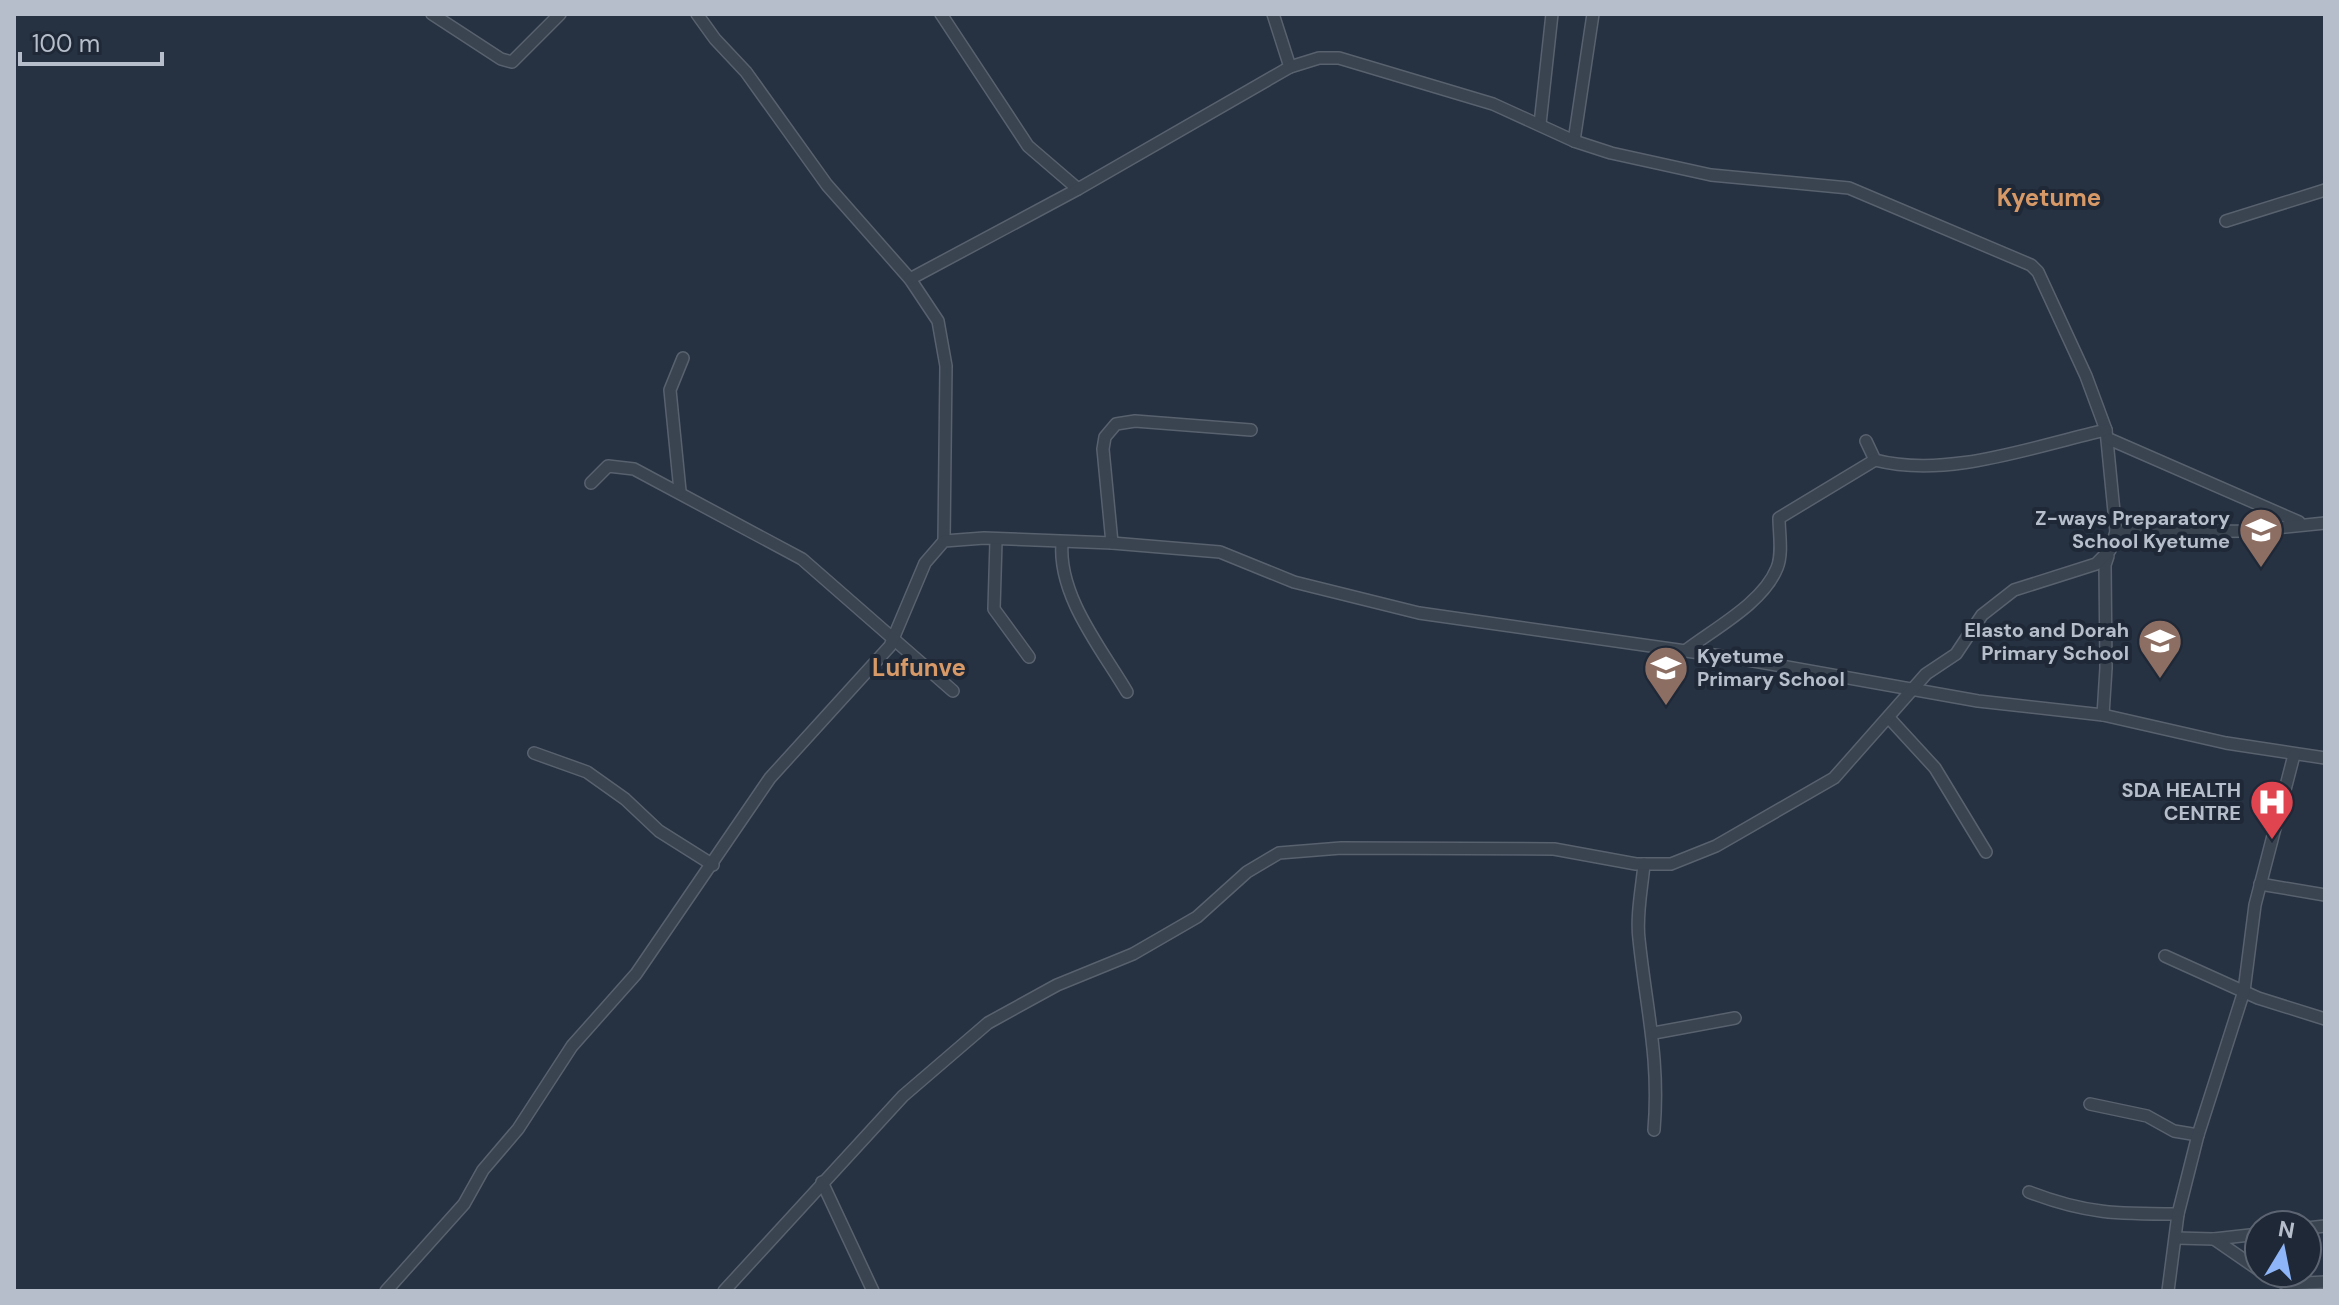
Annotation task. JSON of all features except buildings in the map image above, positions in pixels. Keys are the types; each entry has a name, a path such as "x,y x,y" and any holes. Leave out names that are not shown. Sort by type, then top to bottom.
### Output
{"street":[{"path":"432,14 501,59 512,62 560,14"},
{"path":"386,1291 464,1204 483,1170 518,1129 572,1046 636,974 770,778 890,646 925,563 944,541 946,366 938,321 910,279 827,185 746,72 697,14"},
{"path":"941,14 1028,146 1078,189"},
{"path":"1273,14 1290,67"},
{"path":"1540,124 1552,14"},
{"path":"1574,141 1593,14"},
{"path":"910,279 1078,189 1290,67 1319,58 1339,58 1372,65 1493,104 1574,141 1648,162 1711,175 1849,188 2022,260 2038,272 2086,376 2107,434 2116,532 2105,565 2103,715"},
{"path":"2226,221 2325,190"},
{"path":"680,491 670,390 683,358"},
{"path":"1112,543 1103,449 1105,437 1116,424 1135,421 1251,430"},
{"path":"1685,651 1729,616 1754,603 1778,567 1779,518 1875,460 1905,468 1973,460 2107,434 2304,524"},
{"path":"1866,441 1875,460"},
{"path":"591,483 608,466 619,465 680,491 802,559 894,636 953,691"},
{"path":"2116,532 2247,531 2325,523"},
{"path":"944,541 984,538 996,541 1112,543 1220,552 1294,582 1419,613 1685,651 1912,690 2103,715 2294,755 2325,758"},
{"path":"996,541 994,609 1029,657"},
{"path":"1062,543 1062,569 1069,590 1127,692"},
{"path":"724,1291 903,1096 988,1023 1057,985 1133,954 1197,917 1247,872 1279,853 1341,848 1554,849 1644,864 1671,864 1716,846 1834,778 1890,719 1926,674 1956,654 1982,615 2014,590 2096,564 2110,550"},
{"path":"1890,719 1935,768 1986,852"},
{"path":"534,753 587,772 625,799 659,831 713,865"},
{"path":"2168,1291 2178,1214 2198,1135 2244,991 2260,884 2294,755"},
{"path":"1644,864 1638,935 1654,1033 1658,1092 1654,1130"},
{"path":"2260,884 2325,895"},
{"path":"2165,956 2244,991 2325,1019"},
{"path":"1654,1033 1735,1018"},
{"path":"2090,1104 2147,1116 2174,1131 2198,1135"},
{"path":"822,1182 873,1291"},
{"path":"2029,1192 2073,1209 2122,1214 2178,1214"},
{"path":"2176,1238 2243,1236"},
{"path":"2214,1239 2243,1259"}],"place":[{"name":"Z-ways Preparatory School Kyetume","path":"2261,569"},
{"name":"Elasto and Dorah Primary School","path":"2160,680"},
{"name":"Kyetume Primary School","path":"1666,707"},
{"name":"SDA HEALTH CENTRE","path":"2272,841"}],"district":[{"name":"Kyetume","path":"2049,198"},
{"name":"Lufunve","path":"919,668"}]}
